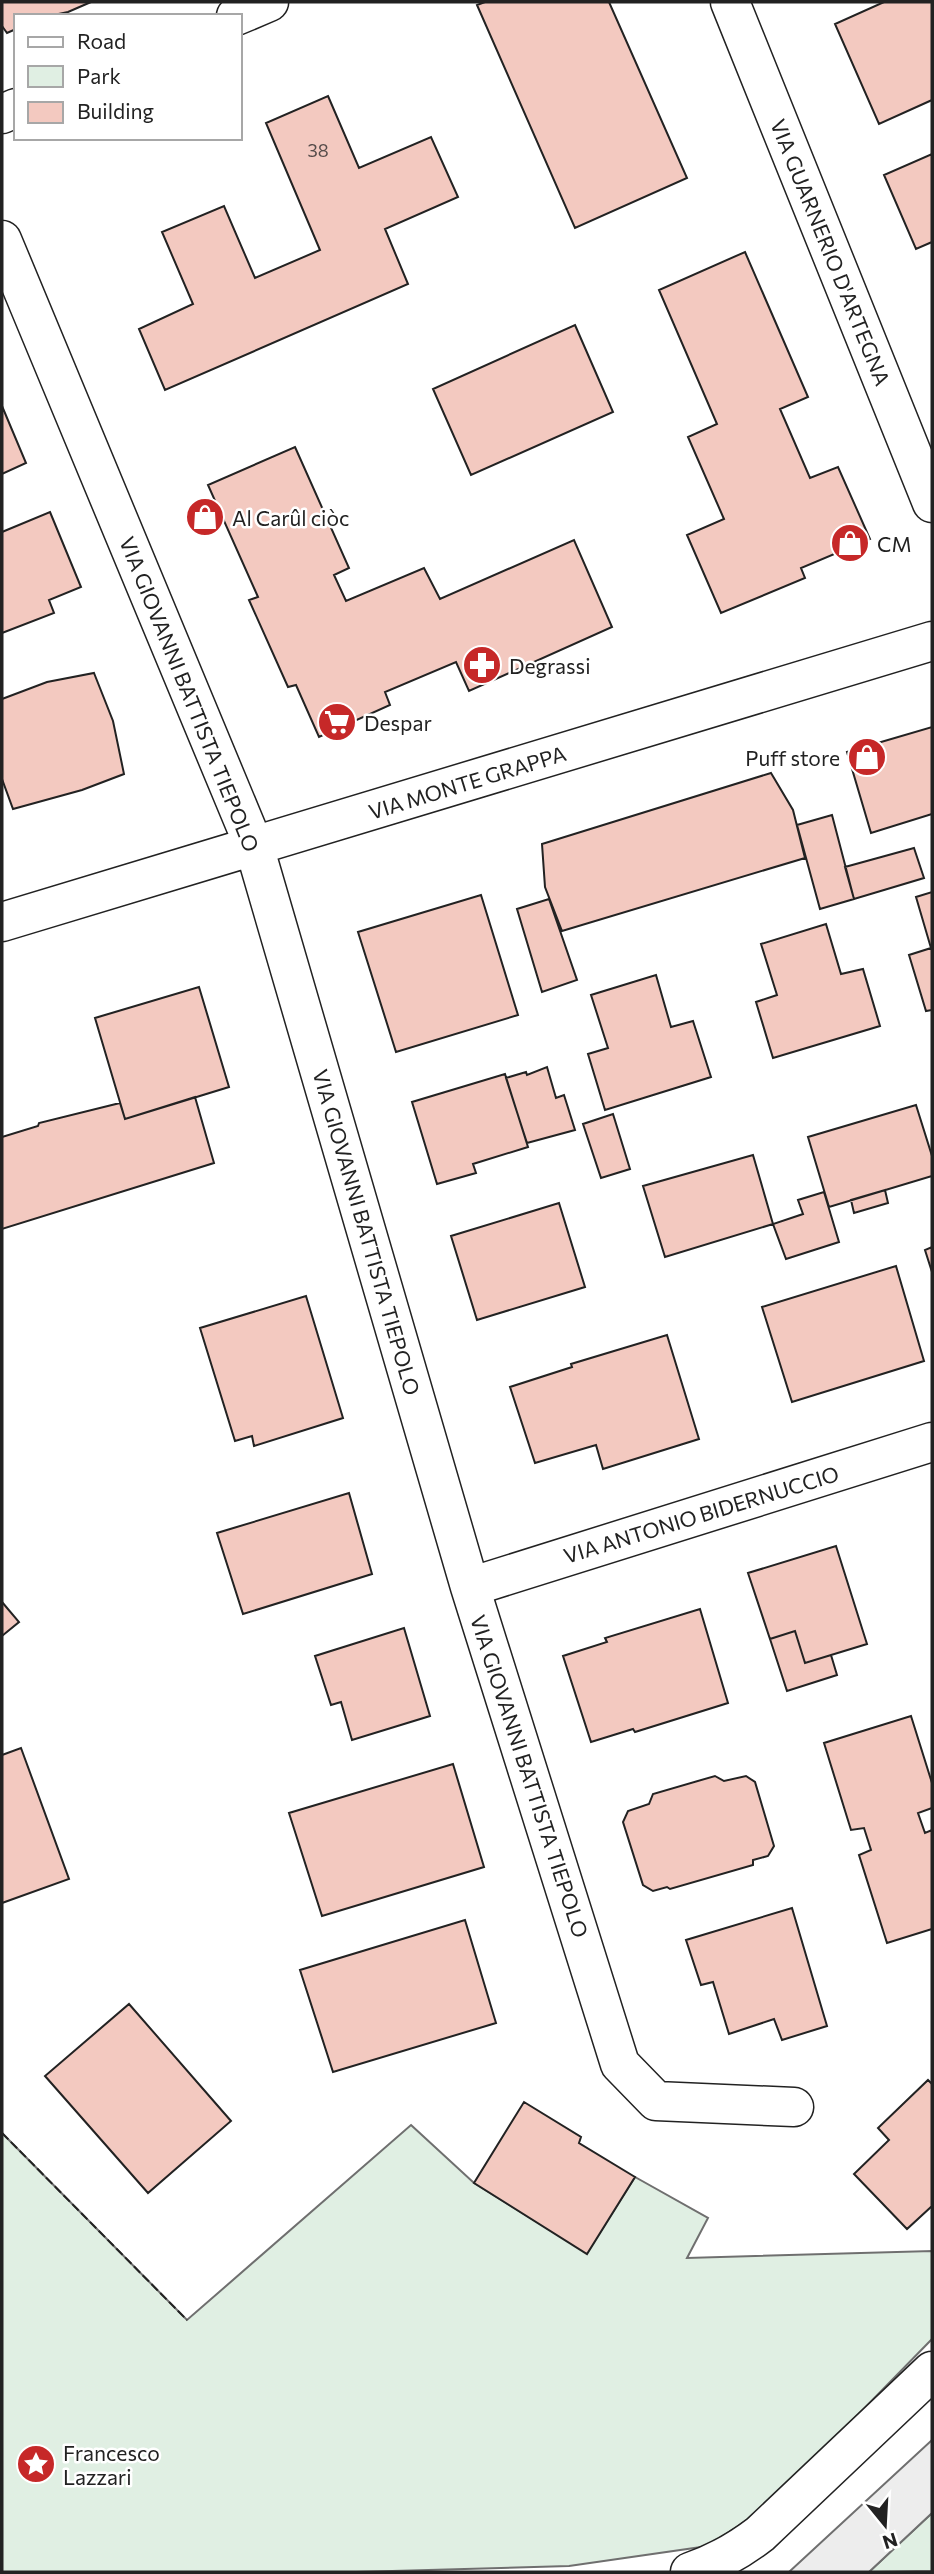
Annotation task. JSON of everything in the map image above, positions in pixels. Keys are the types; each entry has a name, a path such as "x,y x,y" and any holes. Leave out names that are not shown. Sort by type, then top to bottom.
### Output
{"street":[{"path":"241,14 269,2"},
{"name":"VIA GUARNERIO D'ARTEGNA","path":"730,2 932,503"},
{"name":"VIA GIOVANNI BATTISTA TIEPOLO","path":"2,240 254,846 470,1587 620,2064 656,2101 794,2107"},
{"name":"VIA MONTE GRAPPA","path":"2,922 932,641"},
{"name":"VIA ANTONIO BIDERNUCCIO","path":"470,1587 932,1442"},
{"path":"705,2570 738,2551 760,2534 932,2371"}],"green space":[{"path":"411,2125 474,2183 587,2253 635,2177 708,2218 687,2258 932,2251 932,2339 771,2504 708,2546 569,2566 356,2572 2,2572 2,2133 187,2320"},
{"path":"932,2513 932,2571 869,2572"}],"shaded area":[{"path":"932,2440 932,2513 869,2572 789,2572"}],"building":[{"path":"2,2 91,2 58,14 14,14 14,30 7,33 2,26"},
{"path":"485,2 609,2 687,178 575,228 477,5"},
{"path":"884,2 932,2 932,100 879,124 835,24"},
{"path":"328,96 359,168 431,137 458,197 385,229 408,284 165,390 139,329 193,304 162,232 224,206 255,278 320,250 266,123"},
{"path":"932,154 932,242 916,249 884,175"},
{"path":"745,252 808,397 780,409 810,478 838,467 870,539 801,568 805,578 721,613 687,535 724,519 688,437 717,424 659,290"},
{"path":"575,325 613,412 471,475 433,389"},
{"path":"2,406 26,463 2,474"},
{"path":"295,447 349,568 334,575 346,601 424,568 440,599 574,540 612,627 469,691 456,662 385,692 390,705 319,737 296,685 288,687 249,600 258,597 208,485"},
{"path":"50,512 81,587 49,600 54,613 2,633 2,532"},
{"path":"94,673 113,721 124,774 82,790 13,809 2,779 2,699 47,682"},
{"path":"932,727 932,814 871,833 847,752"},
{"path":"771,773 793,810 805,858 562,931 545,887 542,844"},
{"path":"832,815 854,899 820,909 797,825"},
{"path":"914,848 924,878 854,899 845,867"},
{"path":"932,892 932,1010 926,1011 909,955 931,948 916,897"},
{"path":"481,895 518,1015 396,1052 358,932"},
{"path":"549,899 577,980 542,992 517,909"},
{"path":"826,924 841,974 863,969 880,1026 773,1058 756,1002 777,995 761,944"},
{"path":"656,975 671,1027 693,1021 711,1077 605,1110 588,1054 608,1048 591,995"},
{"path":"199,987 229,1087 125,1119 95,1018"},
{"path":"547,1067 556,1098 564,1095 575,1130 527,1143 506,1078 526,1072 527,1075"},
{"path":"505,1074 528,1147 473,1164 476,1173 437,1184 412,1102"},
{"path":"195,1097 214,1163 2,1229 2,1137 38,1126 39,1123 120,1103 125,1119"},
{"path":"916,1105 932,1156 932,1176 829,1207 808,1137"},
{"path":"613,1114 630,1169 601,1178 583,1124"},
{"path":"753,1155 773,1224 665,1257 643,1186"},
{"path":"885,1190 888,1203 854,1213 851,1200"},
{"path":"824,1192 839,1242 786,1259 773,1224 803,1214 798,1200"},
{"path":"559,1203 585,1287 477,1320 451,1236"},
{"path":"932,1247 932,1272 925,1250"},
{"path":"896,1266 924,1361 792,1402 762,1307"},
{"path":"306,1296 343,1418 254,1446 252,1436 235,1441 200,1328"},
{"path":"667,1335 699,1439 603,1469 596,1445 535,1463 510,1387 572,1367 571,1364"},
{"path":"349,1493 372,1574 243,1614 217,1533"},
{"path":"836,1546 867,1644 805,1663 795,1631 770,1639 748,1573"},
{"path":"2,1602 19,1622 2,1636"},
{"path":"700,1609 728,1703 635,1732 633,1729 591,1742 563,1656 607,1642 605,1638"},
{"path":"404,1628 430,1716 352,1740 341,1702 331,1705 315,1656"},
{"path":"795,1631 805,1663 831,1655 837,1675 787,1691 770,1639"},
{"path":"911,1716 932,1783 932,1808 918,1813 925,1833 932,1830 932,1929 887,1943 859,1855 871,1850 864,1828 851,1830 824,1743"},
{"path":"21,1748 69,1879 2,1903 2,1755"},
{"path":"453,1764 484,1867 322,1916 289,1813"},
{"path":"715,1776 724,1781 746,1776 755,1782 774,1846 768,1856 753,1860 753,1865 670,1889 667,1887 653,1891 643,1885 623,1822 628,1811 649,1804 653,1794"},
{"path":"792,1908 827,2026 782,2040 774,2019 729,2034 713,1982 701,1985 686,1940"},
{"path":"465,1920 496,2023 333,2072 300,1970"},
{"path":"129,2004 231,2121 148,2193 45,2076"},
{"path":"928,2080 932,2084 932,2206 907,2229 854,2174 889,2140 878,2128"},
{"path":"524,2102 581,2137 579,2143 635,2177 587,2254 474,2183"}],"fence":[{"path":"2,2133 187,2320"}],"wall":[{"path":"36,2454 37,2473"}],"place":[{"name":"Al Carûl ciòc","path":"205,517"},
{"name":"CM","path":"850,543"},
{"name":"Degrassi","path":"482,665"},
{"name":"Despar","path":"337,722"},
{"name":"Puff store","path":"867,757"},
{"name":"Francesco Lazzari","path":"36,2464"}]}
